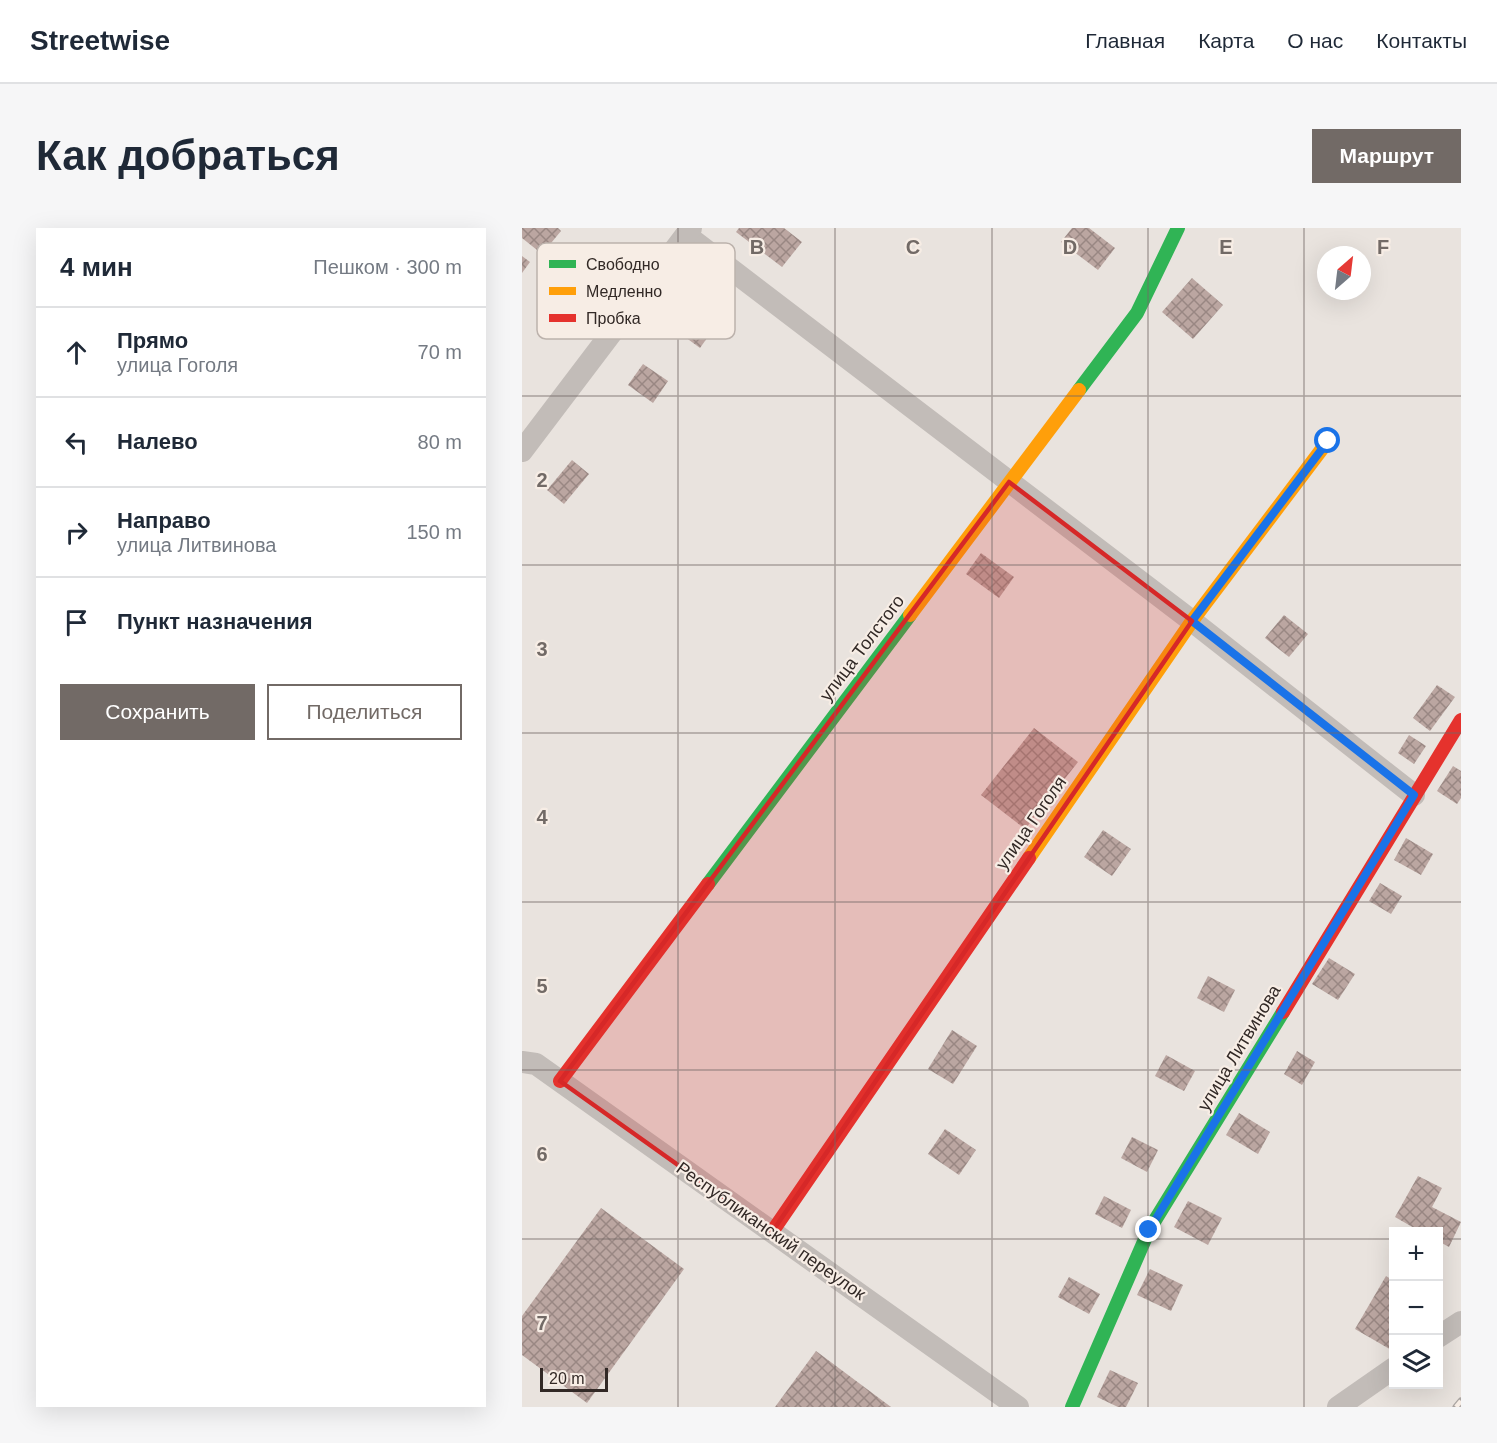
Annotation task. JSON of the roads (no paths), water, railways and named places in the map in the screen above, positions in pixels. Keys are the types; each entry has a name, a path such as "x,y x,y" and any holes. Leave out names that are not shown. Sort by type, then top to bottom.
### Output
{"street":[{"name":"улица Толстого","path":"560,1081 1137,313 1178,228"},
{"path":"689,232 703,243"},
{"path":"735,268 1414,795"},
{"path":"522,451 607,339"},
{"name":"улица Гоголя","path":"772,1232 1192,621 1328,441"},
{"name":"улица Литвинова","path":"1072,1407 1149,1230 1461,720"},
{"name":"Республиканский переулок","path":"522,1062 536,1064 1018,1407"},
{"path":"1441,1335 1461,1322"},
{"path":"1338,1407 1389,1371"}],"railway":[{"path":"1456,1407 1461,1401"}]}
